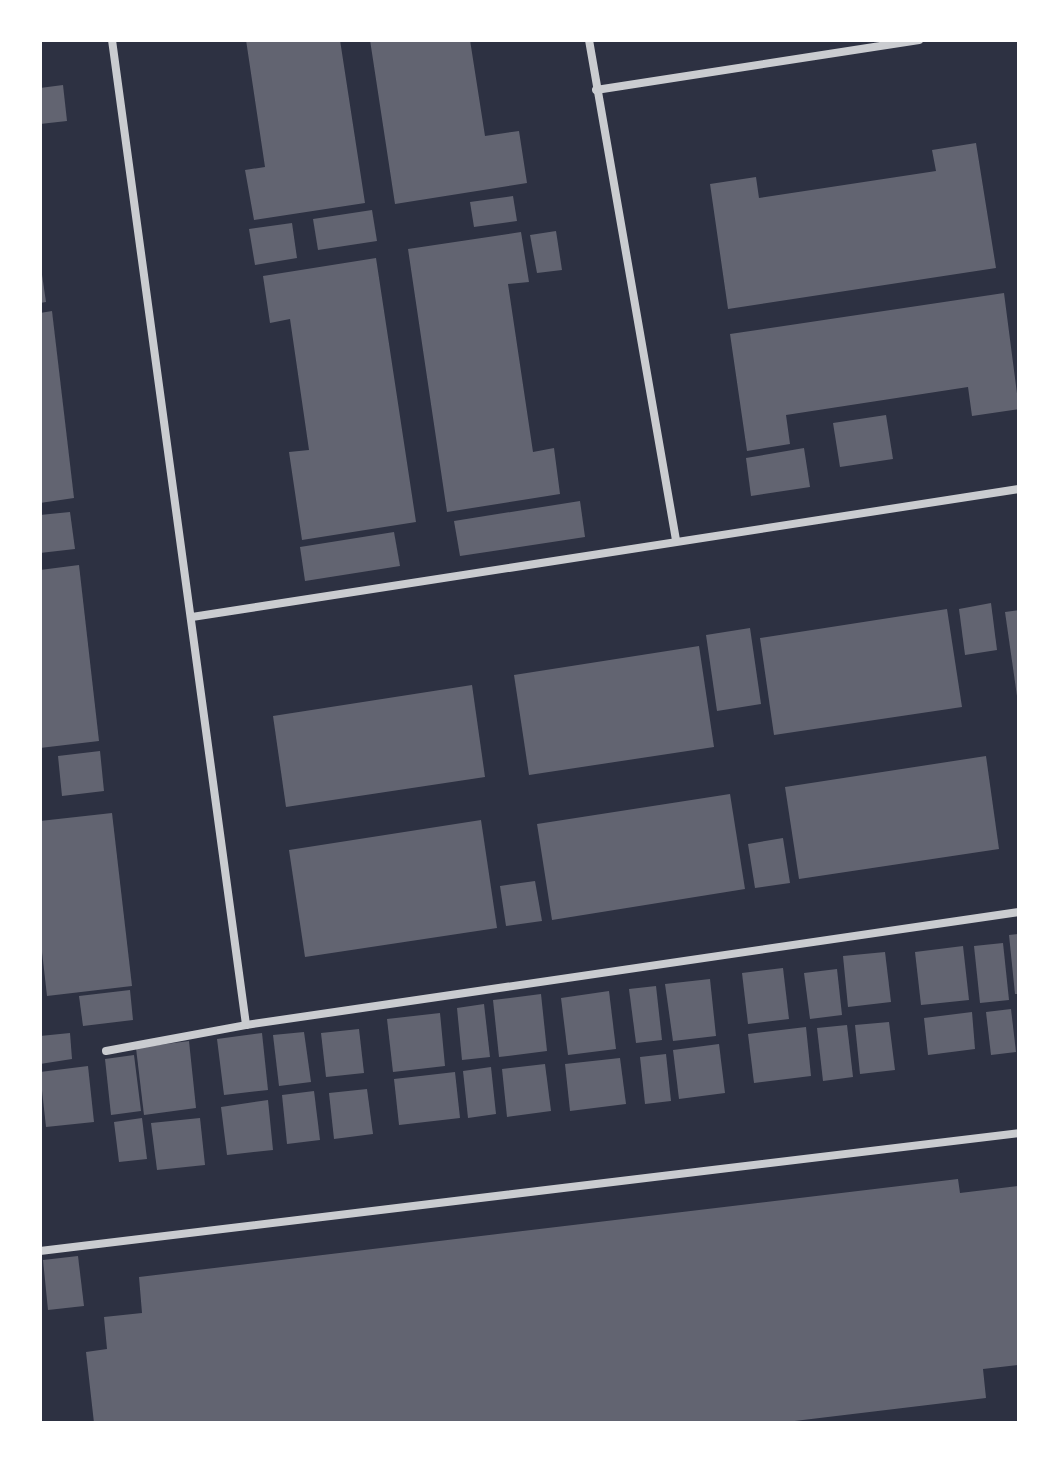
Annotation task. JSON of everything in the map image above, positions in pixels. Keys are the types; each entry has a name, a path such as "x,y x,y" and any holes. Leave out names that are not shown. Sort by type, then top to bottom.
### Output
{"street":[{"path":"112,40 246,1025"},
{"path":"589,40 676,540"},
{"path":"596,90 919,40"},
{"path":"192,617 1019,489"},
{"path":"106,1051 246,1025 1019,912"},
{"path":"40,1251 1019,1133"}],"building":[{"path":"246,40 340,40 365,203 254,220 245,170 265,167"},
{"path":"370,40 470,40 485,136 519,131 527,183 395,204"},
{"path":"63,85 67,121 40,124 40,88"},
{"path":"976,143 996,268 728,309 710,184 756,177 759,198 936,171 932,150"},
{"path":"513,196 517,221 474,227 470,202"},
{"path":"372,210 377,241 318,250 313,219"},
{"path":"292,223 297,258 255,265 249,229"},
{"path":"556,231 562,270 537,273 530,235"},
{"path":"521,232 529,282 508,284 533,452 554,448 560,494 447,512 408,249"},
{"path":"376,258 416,522 302,540 289,452 309,450 290,319 270,323 263,276"},
{"path":"40,261 46,302 40,303"},
{"path":"1004,293 1019,409 972,416 968,387 786,415 790,444 747,451 730,334"},
{"path":"52,311 74,498 40,503 40,313"},
{"path":"886,415 893,459 840,467 833,423"},
{"path":"804,448 810,487 751,496 746,458"},
{"path":"580,501 585,537 460,556 454,521"},
{"path":"70,512 75,549 40,553 40,515"},
{"path":"394,532 400,566 305,581 300,547"},
{"path":"79,565 99,741 40,748 40,570"},
{"path":"991,603 997,650 965,655 959,609"},
{"path":"947,609 962,707 774,735 760,638"},
{"path":"1019,610 1019,696 1017,696 1005,612"},
{"path":"750,628 761,704 717,711 706,635"},
{"path":"699,646 714,747 529,775 514,675"},
{"path":"472,685 485,777 286,807 273,716"},
{"path":"100,751 104,791 62,796 58,756"},
{"path":"986,756 999,849 799,879 785,787"},
{"path":"730,794 745,889 552,920 537,824"},
{"path":"112,813 132,986 47,996 40,934 40,821"},
{"path":"481,820 497,928 305,957 289,850"},
{"path":"783,838 790,883 755,888 748,844"},
{"path":"535,881 542,921 506,926 500,886"},
{"path":"1019,934 1019,994 1015,994 1009,935"},
{"path":"1003,943 1009,1000 980,1003 974,946"},
{"path":"963,946 969,1000 921,1005 915,952"},
{"path":"885,952 891,1002 848,1007 843,956"},
{"path":"783,968 789,1019 748,1024 742,973"},
{"path":"837,969 842,1015 810,1019 804,973"},
{"path":"710,979 716,1036 673,1041 665,984"},
{"path":"656,986 662,1040 636,1043 629,989"},
{"path":"130,990 133,1020 83,1026 79,996"},
{"path":"609,991 616,1049 568,1055 561,998"},
{"path":"541,994 547,1051 499,1057 493,1000"},
{"path":"484,1004 490,1057 462,1060 457,1008"},
{"path":"1011,1009 1016,1052 991,1055 986,1012"},
{"path":"972,1012 975,1049 928,1055 924,1018"},
{"path":"440,1013 445,1066 393,1072 387,1019"},
{"path":"889,1022 895,1070 860,1074 855,1025"},
{"path":"847,1025 853,1077 823,1081 817,1028"},
{"path":"806,1027 811,1076 754,1083 748,1034"},
{"path":"359,1029 364,1073 326,1077 321,1033"},
{"path":"304,1032 311,1082 279,1086 273,1035"},
{"path":"70,1033 72,1059 40,1064 40,1036"},
{"path":"262,1033 268,1090 224,1095 217,1039"},
{"path":"189,1041 196,1108 144,1115 136,1048"},
{"path":"719,1044 725,1093 679,1099 673,1050"},
{"path":"666,1054 671,1101 645,1104 640,1057"},
{"path":"134,1055 141,1111 111,1115 105,1059"},
{"path":"620,1058 626,1104 570,1111 565,1064"},
{"path":"545,1064 551,1111 507,1117 502,1069"},
{"path":"88,1066 94,1122 46,1127 40,1072"},
{"path":"491,1067 496,1114 468,1118 463,1071"},
{"path":"455,1072 460,1118 399,1125 394,1079"},
{"path":"367,1089 373,1134 334,1139 329,1093"},
{"path":"314,1091 320,1140 287,1144 282,1095"},
{"path":"268,1100 273,1150 227,1155 221,1107"},
{"path":"142,1118 147,1159 119,1162 114,1122"},
{"path":"200,1118 205,1165 157,1170 151,1123"},
{"path":"958,1179 960,1193 1019,1186 1019,1365 983,1369 986,1398 778,1423 94,1423 86,1352 107,1349 104,1317 142,1313 139,1277"},
{"path":"78,1256 84,1306 48,1310 43,1260"}]}
